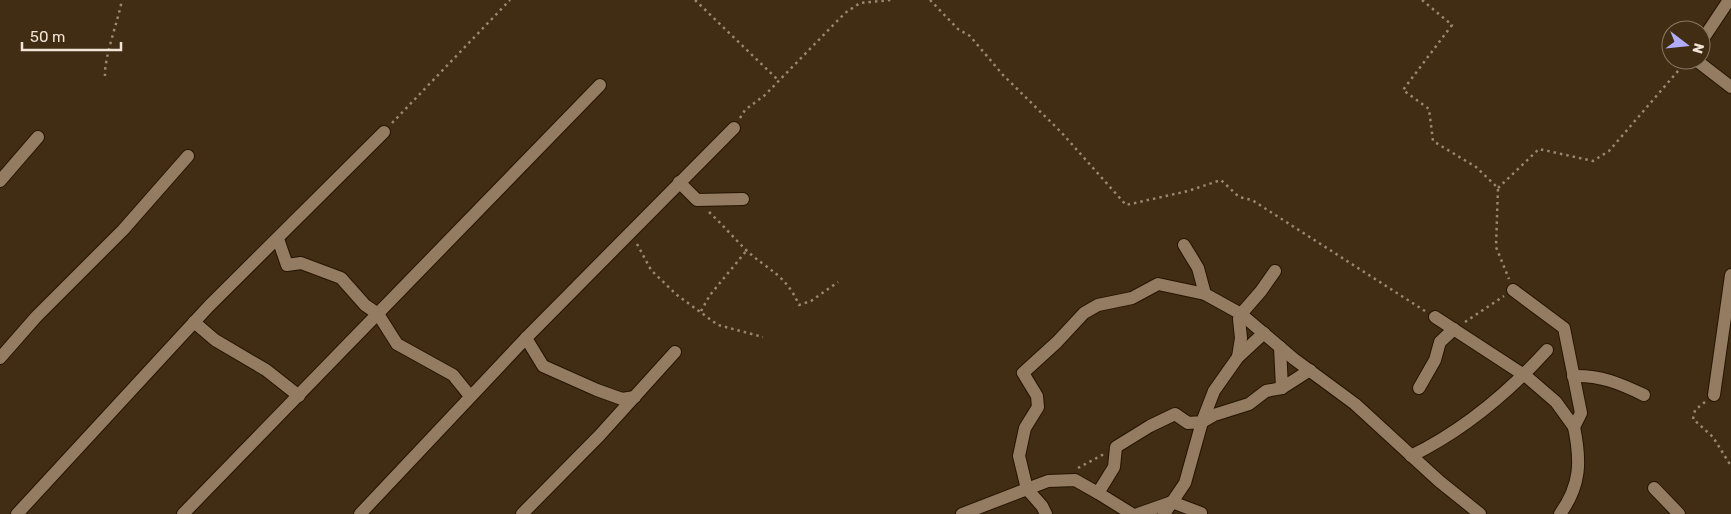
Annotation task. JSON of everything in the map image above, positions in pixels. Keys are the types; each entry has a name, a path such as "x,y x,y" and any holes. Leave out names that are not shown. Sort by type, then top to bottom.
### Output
{"street":[{"path":"1711,27 1729,0"},
{"path":"1708,70 1731,88"},
{"path":"183,514 600,85"},
{"path":"360,514 526,338 734,128"},
{"path":"17,514 194,322 384,132"},
{"path":"0,181 38,137"},
{"path":"0,358 36,317 124,230 188,156"},
{"path":"679,182 697,200 742,199"},
{"path":"278,239 287,265 301,263 341,278 365,305 378,314 397,344 453,375 470,396"},
{"path":"1184,245 1198,268 1205,294"},
{"path":"1238,357 1241,338 1239,319 1241,314 1275,271"},
{"path":"1714,395 1731,275"},
{"path":"1046,514 1042,506 1027,490 1019,456 1025,428 1038,407 1037,396 1023,373 1057,342 1084,313 1098,304 1132,298 1158,284 1205,294 1241,314 1355,404 1411,456 1480,514"},
{"path":"1513,290 1564,328 1581,413 1574,427"},
{"path":"1435,317 1522,373 1556,402 1574,427 1579,450 1576,478 1572,497 1560,514"},
{"path":"194,322 215,340 266,370 299,396"},
{"path":"1419,388 1435,360 1440,342 1454,329"},
{"path":"1164,514 1184,483 1202,422 1214,391 1238,357 1264,333"},
{"path":"526,338 543,366 622,399 635,397"},
{"path":"1280,346 1282,388"},
{"path":"1411,456 1436,444 1470,420 1499,397 1547,350"},
{"path":"522,514 635,397 675,352"},
{"path":"1098,493 1114,466 1116,447 1150,426 1175,414 1188,423 1202,422 1214,415 1249,404 1266,391 1282,388 1310,370"},
{"path":"1573,376 1592,375 1614,380 1644,395"},
{"path":"962,514 1048,481 1075,480 1132,514"},
{"path":"1654,488 1680,514"},
{"path":"1138,514 1172,502 1201,513"}],"path":[{"path":"105,76 104,68 117,26 122,0"},
{"path":"384,132 510,0"},
{"path":"695,0 778,80"},
{"path":"734,128 745,110 765,95 845,13 860,3 891,0"},
{"path":"930,0 958,28 970,36 1003,75 1061,132 1126,205 1188,192 1221,180 1239,196 1252,200 1435,317"},
{"path":"1422,0 1452,25 1404,90 1429,109 1433,141 1476,168 1498,188"},
{"path":"1454,329 1513,290 1496,246 1498,188 1539,149 1593,161 1609,151 1679,70"},
{"path":"697,200 747,250 776,271 792,290 799,305 811,301 838,282"},
{"path":"636,226 638,247 651,270 677,295 718,325 763,337"},
{"path":"701,311 710,295 747,250"},
{"path":"1714,395 1695,410 1693,419 1713,437 1731,466"},
{"path":"1076,470 1116,447"}]}
